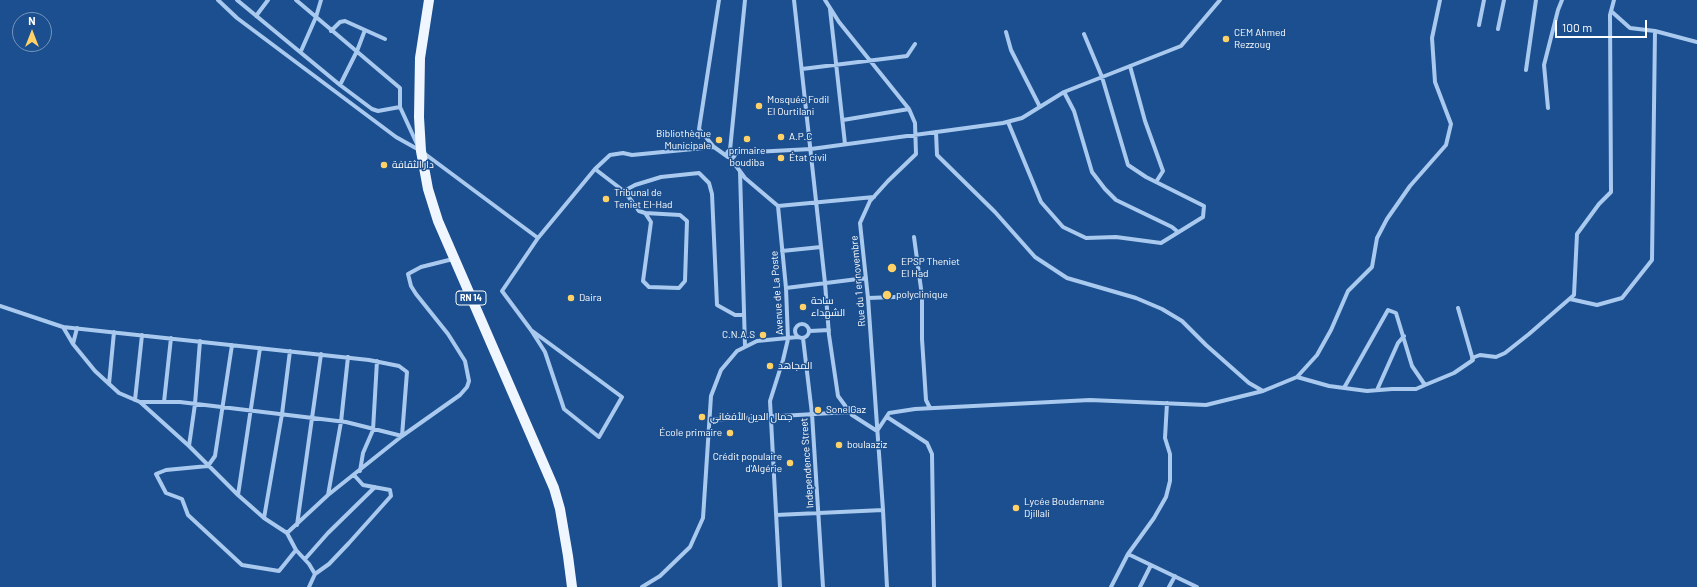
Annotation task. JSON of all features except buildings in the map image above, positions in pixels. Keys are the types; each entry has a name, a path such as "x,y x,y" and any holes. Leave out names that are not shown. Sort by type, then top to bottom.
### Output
{"main road":[{"name":"RN 14","path":"429,0 420,58 418,117 421,152 428,189 438,221 454,259 554,488 560,509 572,587"}],"street":[{"path":"218,0 237,18 396,137 421,152 538,238"},
{"path":"237,0 340,84 372,108 378,111 400,107"},
{"path":"256,16 268,0"},
{"path":"296,0 400,88 400,107 421,152"},
{"path":"301,51 316,17 321,0"},
{"path":"719,0 699,129 714,147 730,158"},
{"path":"745,0 730,150 727,153 730,158 745,178 778,206 874,197"},
{"path":"794,0 815,203 825,283 828,330 838,396 850,412 877,431 889,413 930,408 1090,400 1206,405 1263,392 1297,378 1317,355 1331,330 1348,291 1372,267 1377,238 1387,219 1410,186 1446,146 1451,124 1435,82 1432,38 1440,0"},
{"name":"Rue du 1 er novembre","path":"825,0 839,22 909,109 915,123 916,154 870,201 860,223 868,298 887,587"},
{"path":"730,150 735,153 810,149 1008,122 1022,118 1064,92 1181,46 1220,0"},
{"path":"1479,25 1484,0"},
{"path":"1498,29 1504,0"},
{"path":"1526,70 1536,0"},
{"path":"1548,108 1544,65 1562,0"},
{"path":"1297,378 1367,392 1392,388 1416,389 1454,373 1473,360 1472,358 1480,355 1496,357 1505,353 1574,295 1577,234 1599,204 1611,192 1611,11 1614,0"},
{"path":"830,7 845,144"},
{"path":"1611,11 1630,28 1655,31 1697,42"},
{"path":"331,31 340,22 345,21 385,39"},
{"path":"340,84 357,51 365,30"},
{"path":"1570,299 1597,305 1622,298 1652,260 1655,31"},
{"path":"1006,32 1011,50 1040,107"},
{"path":"1008,122 1041,202 1064,227 1086,238 1116,237 1161,243 1203,216 1204,206 1156,182 1128,165 1102,77 1084,34"},
{"path":"802,69 907,56 915,44"},
{"path":"1130,66 1145,121 1163,171 1156,182"},
{"path":"1064,92 1074,111 1092,172 1105,189 1116,200 1172,227 1178,232"},
{"path":"842,120 909,109"},
{"path":"936,132 937,155 995,212 1035,257 1067,278 1136,298 1162,309 1182,322 1249,383 1263,392"},
{"path":"531,330 622,397 599,437 564,409 545,352 531,330 502,291 538,238 595,169 610,155 623,153 632,155 714,147"},
{"path":"730,158 734,157 735,153"},
{"path":"595,169 624,191 639,210 645,213 680,215 687,221 685,281 679,288 649,287 643,281 651,222 645,213"},
{"path":"740,171 745,347"},
{"path":"624,191 635,185 661,177 699,173 709,183 712,194 717,305 735,315 744,315"},
{"name":"Avenue de La Poste","path":"778,206 786,288 788,339 770,401 780,587"},
{"path":"914,237 922,296 922,339 926,400 930,408"},
{"path":"782,251 821,247"},
{"path":"287,533 328,495 402,436 460,395 467,387 469,381 465,361 448,334 416,294 411,286 408,274 421,267 454,259"},
{"path":"786,288 866,278"},
{"path":"868,298 922,296"},
{"path":"0,306 63,327 348,357 400,366 407,372 402,436"},
{"path":"1458,308 1472,358"},
{"path":"1344,388 1388,310 1396,313 1412,366 1425,385"},
{"path":"801,338 795,331 797,325 804,324 808,326 810,331"},
{"path":"63,327 74,344 96,371 109,384 119,393 140,402 189,446 238,495 264,518 287,533 296,550 305,559 315,574"},
{"path":"74,344 77,328"},
{"path":"810,331 828,330"},
{"path":"642,587 660,576 690,547 703,518 710,420 710,396 721,370 737,351 757,341 801,338 808,335 810,331"},
{"path":"109,384 114,332"},
{"path":"135,400 142,335"},
{"path":"1377,390 1398,343 1404,336"},
{"path":"164,402 172,338"},
{"name":"Independence Street","path":"801,338 812,414 823,587"},
{"path":"189,446 195,404 200,341"},
{"path":"232,345 216,456 208,466 166,470 156,474 166,493 182,499 188,515 242,565 279,570 296,550"},
{"path":"238,495 260,348"},
{"path":"264,518 282,414 290,351"},
{"path":"297,525 321,354"},
{"path":"328,495 342,422 348,357"},
{"path":"360,471 363,453 372,430 377,361"},
{"path":"140,402 195,404 313,418 342,422 402,436"},
{"path":"1111,587 1128,554 1154,518 1168,492 1170,481 1170,454 1165,438 1167,403"},
{"path":"710,420 850,412"},
{"path":"887,417 927,443 932,454 934,587"},
{"path":"309,587 315,574 329,564 391,496 390,490 363,484 354,475"},
{"path":"305,559 328,533 375,487"},
{"path":"776,515 883,510"},
{"path":"1128,554 1197,587"},
{"path":"1140,587 1151,565"},
{"path":"1169,587 1175,576"}],"place":[{"name":"CEM Ahmed Rezzoug","path":"1226,39"},
{"name":"Mosquée Fodil El Ourtilani","path":"759,106"},
{"name":"A.P.C","path":"781,137"},
{"name":"primaire boudiba","path":"747,139"},
{"name":"Bibliothèque Municipale","path":"719,140"},
{"name":"État civil","path":"781,158"},
{"name":"دار الثقافة","path":"384,165"},
{"name":"Tribunal de Teniet El-Had","path":"606,199"},
{"name":"EPSP Theniet El Had","path":"892,268"},
{"name":"polyclinique","path":"887,295"},
{"name":"Daira","path":"571,298"},
{"name":"ساحة الشهداء","path":"803,307"},
{"name":"C.N.A.S","path":"763,335"},
{"name":"المجاهد","path":"770,366"},
{"name":"SonelGaz","path":"818,410"},
{"name":"جمال الدين الأفغاني","path":"702,417"},
{"name":"École primaire","path":"730,433"},
{"name":"boulaaziz","path":"839,445"},
{"name":"Crédit populaire d'Algérie","path":"790,463"},
{"name":"Lycée Boudernane Djillali","path":"1016,508"}]}
